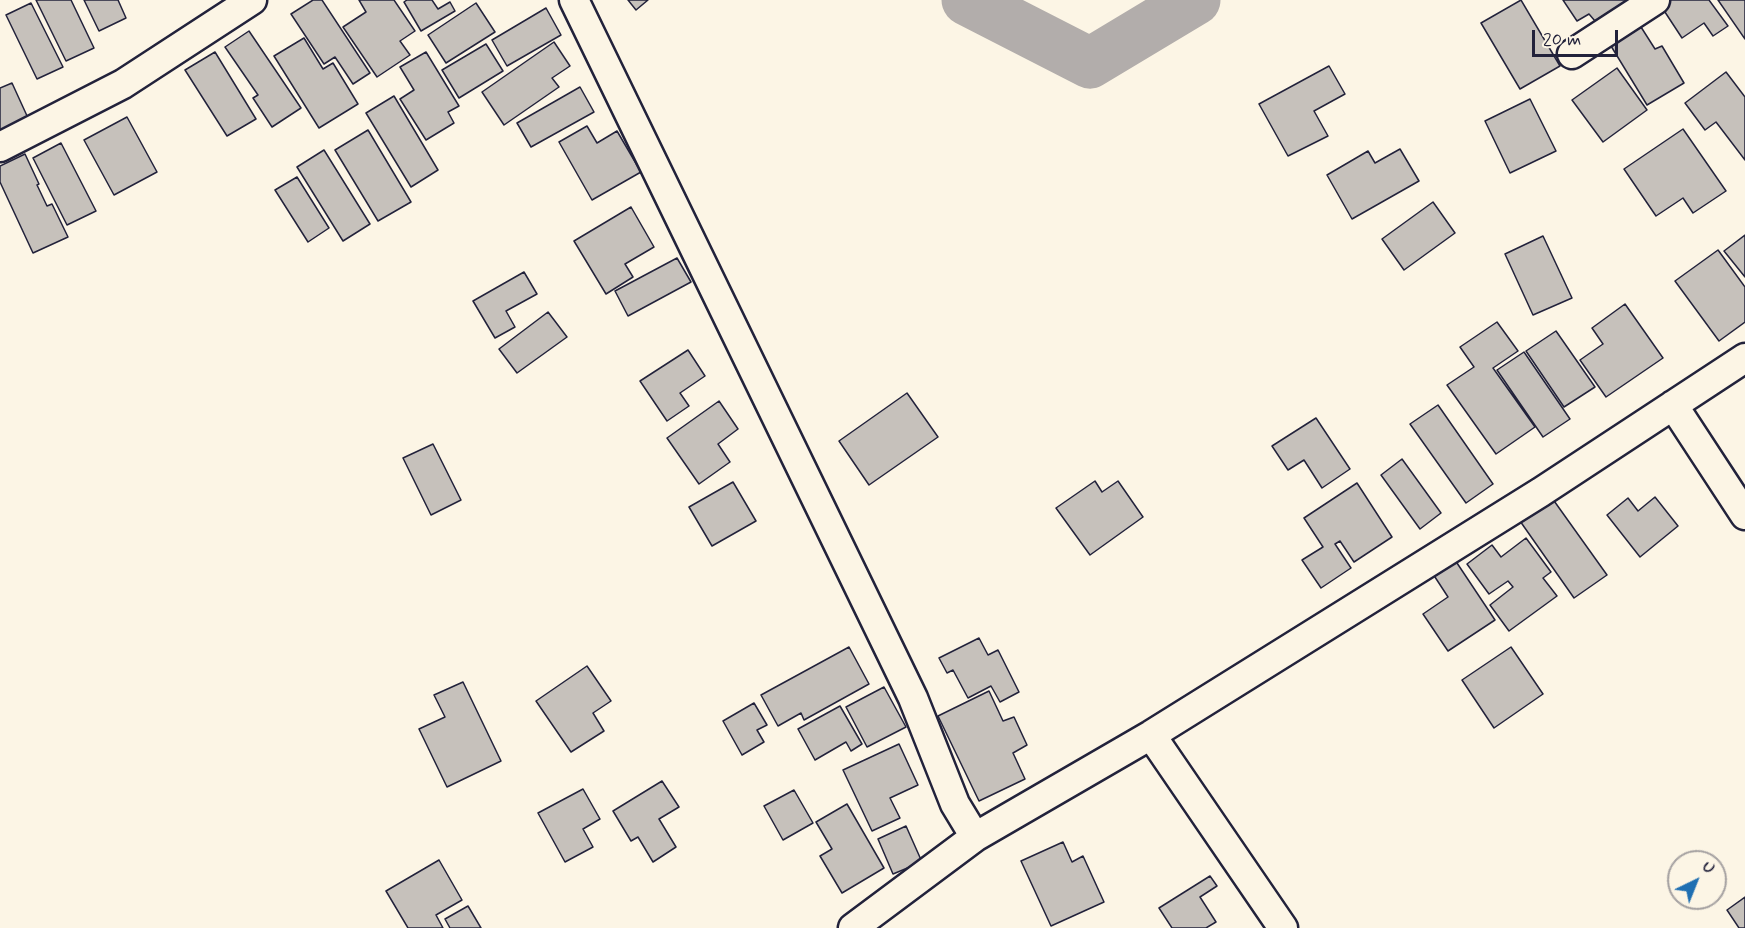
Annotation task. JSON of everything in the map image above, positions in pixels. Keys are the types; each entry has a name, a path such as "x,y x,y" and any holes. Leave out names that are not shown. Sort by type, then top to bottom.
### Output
{"street":[{"path":"0,147 123,84 252,0"},
{"path":"574,0 913,698 956,804 975,837"},
{"path":"1572,54 1655,0"},
{"path":"853,928 975,837 1151,735 1541,492 1745,358"},
{"path":"1673,405 1745,515"},
{"path":"1151,735 1283,928"}],"building":[{"path":"36,0 71,0 94,48 66,61"},
{"path":"84,0 118,0 126,18 99,31"},
{"path":"313,0 322,0 370,73 353,84 335,57 324,64 291,14"},
{"path":"359,0 394,0 415,31 400,41 410,55 377,77 343,27 366,12"},
{"path":"432,0 438,9 450,2 455,11 421,31 404,2"},
{"path":"628,0 648,0 636,10"},
{"path":"1521,0 1560,66 1520,89 1481,23"},
{"path":"1563,0 1628,0 1595,21 1589,14 1577,21"},
{"path":"1670,0 1709,0 1728,26 1713,36 1704,23 1682,38 1661,6"},
{"path":"1718,0 1745,0 1745,39"},
{"path":"31,3 63,67 37,79 6,15"},
{"path":"476,3 495,32 446,63 428,35"},
{"path":"546,8 561,35 507,66 492,40"},
{"path":"1641,27 1655,49 1662,46 1684,83 1647,105 1611,46"},
{"path":"249,31 301,108 272,127 253,98 258,95 225,47"},
{"path":"304,38 323,69 333,63 358,104 319,128 274,56"},
{"path":"554,42 570,66 552,78 559,87 504,125 482,92"},
{"path":"486,44 503,71 459,98 442,70"},
{"path":"215,52 256,119 227,136 185,70"},
{"path":"426,52 459,106 448,112 454,123 426,140 400,99 414,90 400,67"},
{"path":"1329,66 1345,94 1314,111 1328,136 1288,156 1259,104"},
{"path":"1617,68 1647,110 1603,142 1572,100"},
{"path":"1726,72 1745,97 1745,160 1716,122 1705,130 1685,103"},
{"path":"12,83 28,118 0,131 0,88"},
{"path":"580,87 594,112 531,147 517,123"},
{"path":"394,96 438,170 411,187 366,113"},
{"path":"1530,99 1556,151 1510,173 1485,121"},
{"path":"127,117 157,172 114,195 84,140"},
{"path":"587,126 597,143 617,131 641,172 592,200 559,142"},
{"path":"1683,129 1726,191 1693,213 1683,198 1656,216 1624,169"},
{"path":"368,130 411,202 378,221 335,150"},
{"path":"61,143 96,211 67,225 33,158"},
{"path":"1400,149 1419,181 1352,219 1327,175 1368,151 1375,163"},
{"path":"324,150 370,224 343,241 297,167"},
{"path":"25,154 47,206 52,204 68,237 33,253 0,182 0,166"},
{"path":"297,177 329,228 308,242 275,190"},
{"path":"1433,202 1455,233 1404,270 1382,239"},
{"path":"631,207 654,247 625,264 633,277 606,294 574,241"},
{"path":"1745,235 1745,277 1724,251"},
{"path":"1543,236 1572,298 1533,315 1505,254"},
{"path":"1718,250 1745,287 1745,322 1719,341 1675,281"},
{"path":"677,258 691,282 628,316 615,291"},
{"path":"524,272 537,294 506,311 515,327 495,338 473,301"},
{"path":"1625,304 1663,358 1606,397 1580,360 1603,344 1592,328"},
{"path":"548,312 567,337 517,373 499,349"},
{"path":"1497,322 1518,351 1493,368 1535,427 1496,454 1447,385 1474,367 1460,347"},
{"path":"1556,331 1595,387 1564,407 1526,351"},
{"path":"688,350 705,376 680,393 689,406 667,421 640,381"},
{"path":"1524,352 1570,419 1543,437 1497,370"},
{"path":"907,393 938,437 869,485 839,441"},
{"path":"719,401 738,429 718,444 730,462 699,484 667,438"},
{"path":"1438,405 1493,484 1466,503 1410,424"},
{"path":"1316,418 1350,469 1322,488 1304,460 1288,470 1272,446"},
{"path":"433,444 461,500 431,515 403,458"},
{"path":"1402,459 1441,513 1420,529 1381,475"},
{"path":"1095,481 1102,492 1118,481 1143,517 1090,555 1056,508"},
{"path":"733,482 756,521 712,546 689,507"},
{"path":"1357,483 1392,537 1354,562 1340,541 1335,544 1351,568 1321,588 1302,560 1323,547 1304,518"},
{"path":"1655,497 1678,526 1640,557 1607,515 1628,498 1638,511"},
{"path":"1552,498 1607,575 1574,598 1520,521"},
{"path":"1526,538 1551,572 1543,578 1557,596 1509,631 1490,605 1513,587 1508,581 1489,594 1467,564 1492,545 1501,557"},
{"path":"1455,560 1495,620 1448,651 1423,614 1448,597 1433,574"},
{"path":"979,638 988,655 998,650 1019,692 1000,702 991,686 968,698 953,670 947,673 939,658"},
{"path":"849,647 869,684 804,720 801,713 778,726 761,695"},
{"path":"1511,647 1543,694 1494,728 1462,680"},
{"path":"587,666 611,701 593,713 604,731 571,752 536,701"},
{"path":"463,682 501,761 447,787 419,729 445,717 434,695"},
{"path":"884,687 906,727 867,747 846,707"},
{"path":"989,691 1003,721 1014,717 1027,745 1013,753 1025,779 979,801 938,716"},
{"path":"754,703 767,725 757,730 764,742 742,755 723,721"},
{"path":"840,706 862,744 851,751 846,742 815,760 798,729"},
{"path":"899,744 918,785 890,798 900,818 872,831 843,770"},
{"path":"662,781 679,807 659,819 676,847 653,862 638,837 631,841 613,811"},
{"path":"583,789 600,819 583,829 593,847 565,862 538,813"},
{"path":"794,790 813,823 783,840 764,806"},
{"path":"847,804 884,868 842,893 820,856 832,849 816,822"},
{"path":"906,826 922,862 893,874 878,839"},
{"path":"1063,842 1072,862 1083,856 1104,902 1051,926 1021,861"},
{"path":"439,860 462,900 436,915 443,928 408,928 386,891"},
{"path":"1210,876 1217,886 1200,897 1216,922 1206,928 1172,928 1159,908"},
{"path":"1745,897 1745,928 1739,928 1727,910"},
{"path":"468,906 481,928 450,928 445,919"}],"waterway":[{"path":"967,0 1090,63 1195,0"}]}
